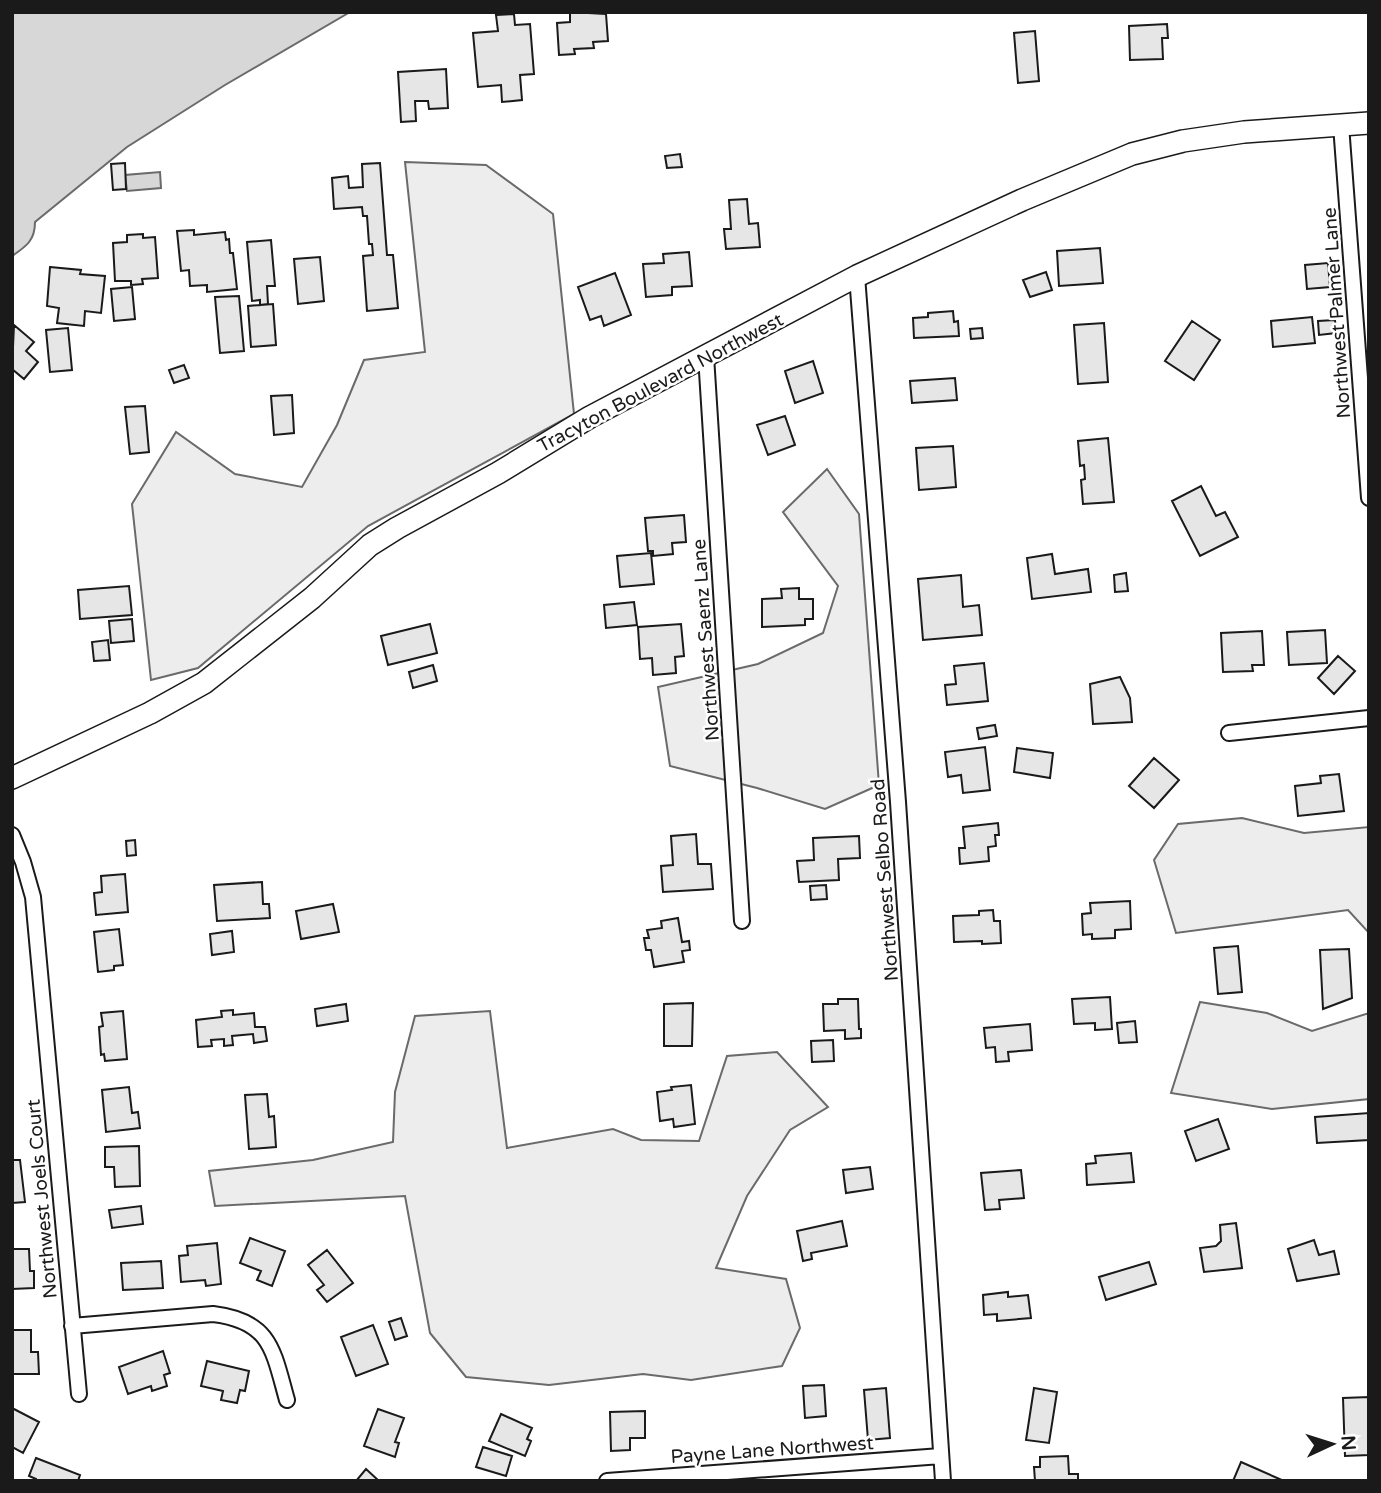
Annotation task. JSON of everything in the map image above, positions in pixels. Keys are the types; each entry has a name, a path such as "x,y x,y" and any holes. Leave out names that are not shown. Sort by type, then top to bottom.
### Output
{"main road":[{"name":"Tracyton Boulevard Northwest","path":"12,778 174,701 248,650 312,598 370,545 397,528 498,473 590,417 857,276 1022,200 1125,156 1148,149 1217,136 1369,123"}],"street":[{"name":"Northwest Palmer Lane","path":"1341,125 1369,498"},
{"name":"Northwest Selbo Road","path":"857,276 898,802 943,1481"},
{"name":"Northwest Saenz Lane","path":"706,356 742,921"},
{"path":"1229,733 1369,718"},
{"name":"Northwest Joels Court","path":"12,835 33,897 79,1394"},
{"path":"72,1326 212,1314 240,1319 264,1336 276,1360 287,1400"},
{"name":"Payne Lane Northwest","path":"607,1481 941,1456"}],"shaded area":[{"path":"12,12 350,12 225,85 127,147 35,222 34,233 29,242 12,256"},
{"path":"405,162 486,165 553,214 574,414 368,526 198,668 151,680 132,504 176,432 235,474 302,487 337,425 364,360 425,352"},
{"path":"160,172 161,188 127,191 125,175"},
{"path":"827,469 859,514 879,785 825,809 670,766 658,687 758,664 823,633 838,586 783,512"},
{"path":"1242,818 1304,833 1369,827 1369,933 1348,910 1176,933 1154,860 1178,824"},
{"path":"1200,1002 1267,1013 1312,1031 1369,1013 1369,1099 1272,1109 1171,1093"},
{"path":"490,1011 507,1148 613,1129 641,1140 699,1141 727,1056 777,1052 828,1107 790,1130 747,1196 716,1268 786,1279 800,1328 782,1366 691,1380 643,1374 549,1385 466,1377 430,1333 405,1196 215,1206 209,1171 313,1160 393,1142 395,1092 415,1016"}],"building":[{"path":"570,12 606,14 608,41 593,42 594,48 574,49 575,54 559,55 557,23 570,22"},
{"path":"514,14 515,25 530,24 534,74 520,75 522,100 502,102 501,85 478,87 473,33 498,31 496,15"},
{"path":"1167,24 1168,38 1162,38 1163,59 1130,60 1129,26"},
{"path":"1035,31 1039,81 1018,83 1014,33"},
{"path":"446,69 448,108 429,109 428,101 415,101 416,121 401,122 398,72"},
{"path":"680,154 682,167 667,168 665,156"},
{"path":"125,163 126,189 113,190 111,164"},
{"path":"380,163 387,255 393,255 398,308 367,311 363,256 373,255 372,244 369,244 367,216 363,216 362,207 334,209 332,178 348,176 349,188 363,187 362,164"},
{"path":"747,199 749,224 758,223 760,247 726,249 724,229 731,229 729,200"},
{"path":"194,230 194,235 225,232 226,240 229,239 230,253 233,253 237,289 207,292 207,285 190,286 189,270 181,271 177,231"},
{"path":"143,234 143,238 155,237 158,278 142,279 143,284 131,285 131,281 115,281 113,243 127,242 127,235"},
{"path":"271,240 275,286 267,286 268,304 260,305 260,300 252,301 247,242"},
{"path":"1100,248 1103,283 1059,286 1057,251"},
{"path":"689,252 692,286 672,287 672,295 646,297 643,264 664,263 663,254"},
{"path":"320,257 324,301 298,304 294,259"},
{"path":"1328,263 1330,287 1307,289 1305,265"},
{"path":"50,267 105,276 101,313 85,311 84,326 57,323 59,308 47,306"},
{"path":"1046,272 1052,290 1030,297 1023,280"},
{"path":"615,273 631,315 604,326 601,316 590,320 578,287"},
{"path":"132,287 135,319 114,321 111,289"},
{"path":"239,296 244,351 220,353 215,297"},
{"path":"273,304 276,345 251,347 248,306"},
{"path":"953,311 954,322 958,321 959,336 914,338 913,318 928,317 928,313"},
{"path":"1312,317 1315,343 1273,347 1271,321"},
{"path":"1335,320 1336,333 1319,335 1318,321"},
{"path":"1192,321 1220,340 1194,380 1165,361"},
{"path":"1104,323 1108,382 1078,384 1074,325"},
{"path":"14,325 34,342 26,351 38,362 24,379 12,369"},
{"path":"68,328 72,370 50,372 46,330"},
{"path":"982,328 983,338 971,339 970,329"},
{"path":"813,361 823,393 795,403 785,371"},
{"path":"184,365 189,378 174,383 169,370"},
{"path":"955,378 957,400 912,403 910,381"},
{"path":"292,395 294,433 274,435 271,396"},
{"path":"145,406 149,452 130,454 125,407"},
{"path":"785,416 795,445 768,455 757,425"},
{"path":"1108,438 1114,502 1083,504 1081,480 1085,479 1084,465 1080,466 1078,441"},
{"path":"953,446 956,487 919,490 916,448"},
{"path":"1201,486 1216,516 1225,512 1238,537 1200,556 1172,501"},
{"path":"684,515 686,542 672,543 673,554 653,556 653,551 648,551 645,518"},
{"path":"651,553 654,584 620,587 617,556"},
{"path":"1052,554 1055,574 1088,569 1091,592 1032,599 1027,558"},
{"path":"1126,573 1128,591 1115,592 1114,575"},
{"path":"961,575 963,607 979,605 982,635 923,640 918,579"},
{"path":"129,586 132,615 80,619 78,590"},
{"path":"799,588 799,599 813,599 813,619 805,619 805,625 762,627 762,599 782,598 781,589"},
{"path":"634,602 637,625 606,628 604,605"},
{"path":"132,619 134,641 111,643 109,621"},
{"path":"430,624 437,653 388,665 381,636"},
{"path":"681,624 684,656 675,657 676,673 653,675 652,658 640,659 638,627"},
{"path":"1325,630 1327,663 1289,665 1287,632"},
{"path":"1262,631 1264,665 1252,665 1253,671 1223,672 1221,633"},
{"path":"108,640 110,660 94,661 92,642"},
{"path":"1338,656 1355,671 1334,694 1318,678"},
{"path":"984,663 988,701 947,705 945,685 956,684 954,666"},
{"path":"433,665 437,681 413,688 409,672"},
{"path":"1120,677 1130,698 1132,722 1093,724 1090,684"},
{"path":"995,725 997,736 979,739 977,728"},
{"path":"985,747 990,790 963,793 961,775 948,777 945,752"},
{"path":"1017,748 1053,753 1050,778 1014,772"},
{"path":"1154,758 1179,780 1154,808 1129,786"},
{"path":"1339,774 1344,811 1298,816 1295,786 1321,783 1320,776"},
{"path":"998,823 996,846 988,847 989,861 960,864 959,848 965,848 963,827"},
{"path":"696,834 698,864 711,864 713,889 663,892 661,866 673,865 671,836"},
{"path":"859,836 860,858 838,859 839,880 799,882 797,861 814,860 813,838"},
{"path":"135,840 136,855 127,856 126,841"},
{"path":"125,874 128,912 96,915 94,893 102,892 101,876"},
{"path":"262,882 263,904 269,904 270,918 217,921 214,885"},
{"path":"826,885 827,899 811,900 810,886"},
{"path":"1130,901 1131,929 1115,930 1115,938 1092,939 1092,934 1083,935 1082,914 1091,913 1090,903"},
{"path":"333,904 339,932 301,939 296,911"},
{"path":"993,910 994,921 1000,921 1001,943 954,942 953,916 979,915 979,911"},
{"path":"678,918 682,942 689,941 690,950 682,951 684,962 654,967 651,950 646,950 644,938 649,938 647,930 662,928 661,921"},
{"path":"119,929 123,965 114,966 114,970 98,972 94,932"},
{"path":"232,931 234,952 212,955 210,934"},
{"path":"1238,946 1242,992 1218,994 1214,948"},
{"path":"1349,949 1352,998 1323,1009 1320,950"},
{"path":"1110,997 1112,1029 1095,1030 1095,1023 1074,1024 1072,999"},
{"path":"838,999 858,999 861,1038 845,1039 845,1030 824,1031 823,1004 838,1004"},
{"path":"693,1003 692,1046 664,1046 664,1004"},
{"path":"346,1004 348,1021 317,1026 315,1009"},
{"path":"233,1010 233,1015 254,1013 255,1027 265,1027 267,1041 254,1043 253,1034 232,1036 233,1045 224,1046 224,1039 211,1040 212,1046 198,1047 196,1020 222,1017 221,1011"},
{"path":"123,1011 127,1059 105,1061 104,1054 101,1055 101,1013"},
{"path":"1135,1021 1137,1042 1119,1043 1117,1023"},
{"path":"1030,1024 1032,1050 1008,1052 1009,1061 996,1062 995,1047 986,1048 984,1028"},
{"path":"833,1040 834,1061 812,1062 811,1041"},
{"path":"691,1085 695,1124 674,1127 673,1119 660,1121 657,1092"},
{"path":"129,1087 132,1113 138,1112 140,1128 106,1132 102,1090"},
{"path":"267,1094 269,1117 274,1116 276,1147 249,1149 245,1095"},
{"path":"1369,1113 1369,1140 1317,1143 1315,1117"},
{"path":"1218,1119 1229,1149 1196,1161 1185,1131"},
{"path":"139,1146 140,1186 115,1187 114,1167 105,1167 105,1147"},
{"path":"1131,1153 1134,1182 1087,1185 1086,1164 1096,1163 1095,1156"},
{"path":"12,1160 20,1160 25,1202 12,1203"},
{"path":"870,1167 873,1189 846,1193 843,1170"},
{"path":"1021,1170 1024,1198 999,1200 1000,1209 985,1210 981,1173"},
{"path":"141,1206 143,1224 112,1228 109,1210"},
{"path":"842,1221 847,1246 811,1253 812,1259 803,1261 797,1231"},
{"path":"1236,1223 1242,1268 1204,1272 1200,1248 1216,1246 1221,1241 1220,1225"},
{"path":"250,1238 285,1251 272,1286 257,1280 261,1271 240,1263"},
{"path":"1314,1240 1319,1255 1334,1251 1339,1274 1297,1281 1288,1249"},
{"path":"217,1243 221,1284 206,1286 205,1280 181,1282 179,1256 188,1255 187,1246"},
{"path":"12,1249 29,1249 30,1271 34,1271 34,1288 12,1289"},
{"path":"327,1250 353,1283 327,1302 317,1290 324,1285 308,1265"},
{"path":"161,1261 163,1288 123,1290 121,1263"},
{"path":"1149,1262 1156,1284 1106,1300 1099,1277"},
{"path":"1008,1292 1008,1297 1028,1295 1031,1318 997,1321 997,1314 984,1315 983,1295"},
{"path":"401,1318 407,1336 395,1340 389,1322"},
{"path":"373,1325 388,1364 356,1376 341,1337"},
{"path":"12,1330 31,1330 31,1352 38,1352 39,1374 12,1374"},
{"path":"163,1351 170,1373 164,1375 167,1386 152,1391 151,1386 128,1394 119,1367"},
{"path":"207,1361 249,1371 245,1391 240,1390 237,1403 221,1400 223,1391 201,1386"},
{"path":"824,1385 826,1416 805,1418 803,1386"},
{"path":"886,1388 890,1438 868,1440 864,1390"},
{"path":"1034,1388 1057,1392 1049,1443 1026,1440"},
{"path":"1369,1397 1369,1455 1345,1456 1343,1398"},
{"path":"12,1408 39,1422 23,1453 12,1447"},
{"path":"378,1409 404,1418 395,1442 399,1443 395,1457 364,1446"},
{"path":"645,1411 645,1438 630,1438 630,1450 611,1451 610,1412"},
{"path":"501,1414 532,1428 527,1439 531,1441 525,1456 489,1441"},
{"path":"483,1447 512,1456 506,1476 476,1467"},
{"path":"1068,1456 1069,1474 1078,1474 1078,1481 1035,1481 1034,1467 1040,1467 1040,1457"},
{"path":"36,1458 80,1475 78,1481 36,1481 29,1476"},
{"path":"1241,1462 1284,1481 1233,1481"},
{"path":"366,1469 379,1481 356,1481"}]}
